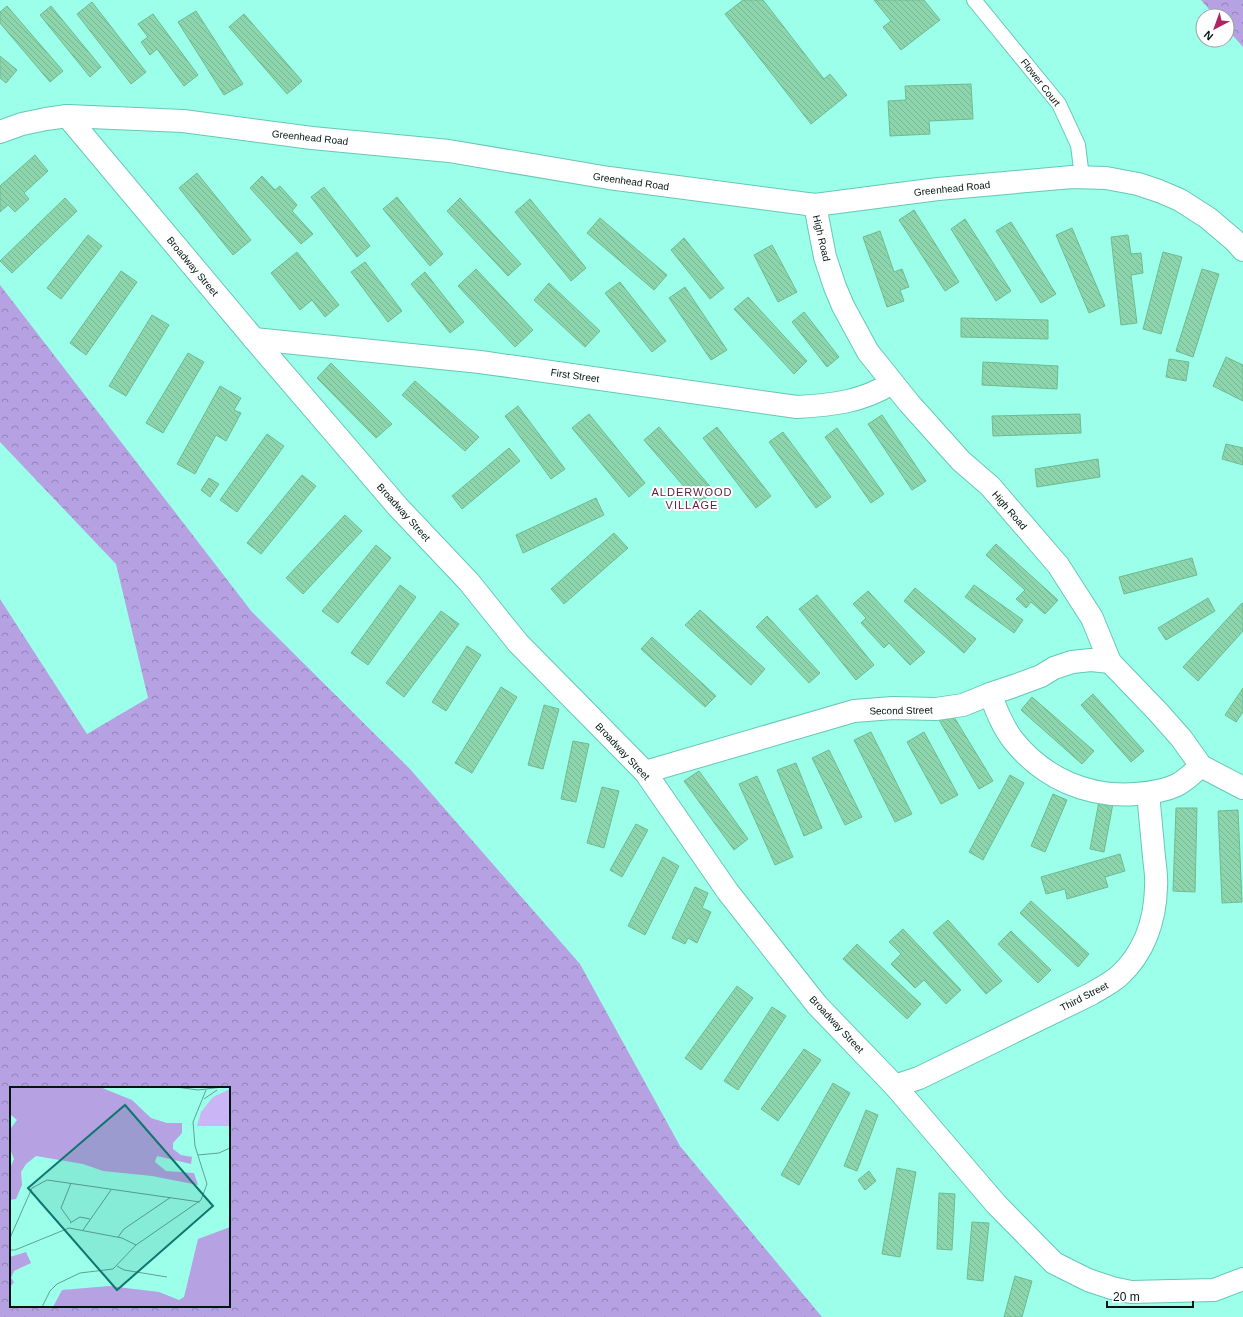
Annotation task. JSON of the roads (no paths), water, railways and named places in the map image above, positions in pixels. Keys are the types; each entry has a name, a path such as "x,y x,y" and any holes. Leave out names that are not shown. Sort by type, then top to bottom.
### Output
{"street":[{"name":"Greenhead Road","path":"0,132 22,124 67,116 183,122 312,138 449,151 609,178 815,205 938,189 1082,177 1106,178 1138,184 1180,200 1208,218 1234,240 1243,250"},
{"name":"Broadway Street","path":"67,116 254,339 398,507 469,582 518,643 645,772 728,892 817,1005 895,1086 996,1204 1054,1263 1088,1280 1112,1288 1131,1292 1214,1290 1243,1279"},
{"name":"High Road","path":"815,205 825,256 835,287 843,306 868,352 892,383 961,461 990,486 1058,565 1092,618 1110,662 1158,712 1201,766 1243,788"},
{"name":"First Street","path":"254,339 480,362 797,406 827,406 858,399 880,390 892,383"},
{"name":"Second Street","path":"645,772 854,711 893,708 936,709 964,704 1041,676 1054,668 1072,662 1091,660 1110,662"},
{"path":"990,694 1001,721 1012,740 1033,761 1050,774 1076,787 1098,793 1120,795 1148,794 1161,791 1178,784 1189,777 1201,766"},
{"name":"Third Street","path":"895,1086 919,1078 1091,994 1119,976 1130,964 1140,951 1147,936 1152,920 1156,888 1148,794"}],"lane":[{"name":"Flower Court","path":"974,0 1059,104 1078,145 1082,177"}],"district":[{"name":"ALDERWOOD VILLAGE","path":"692,498"}]}
